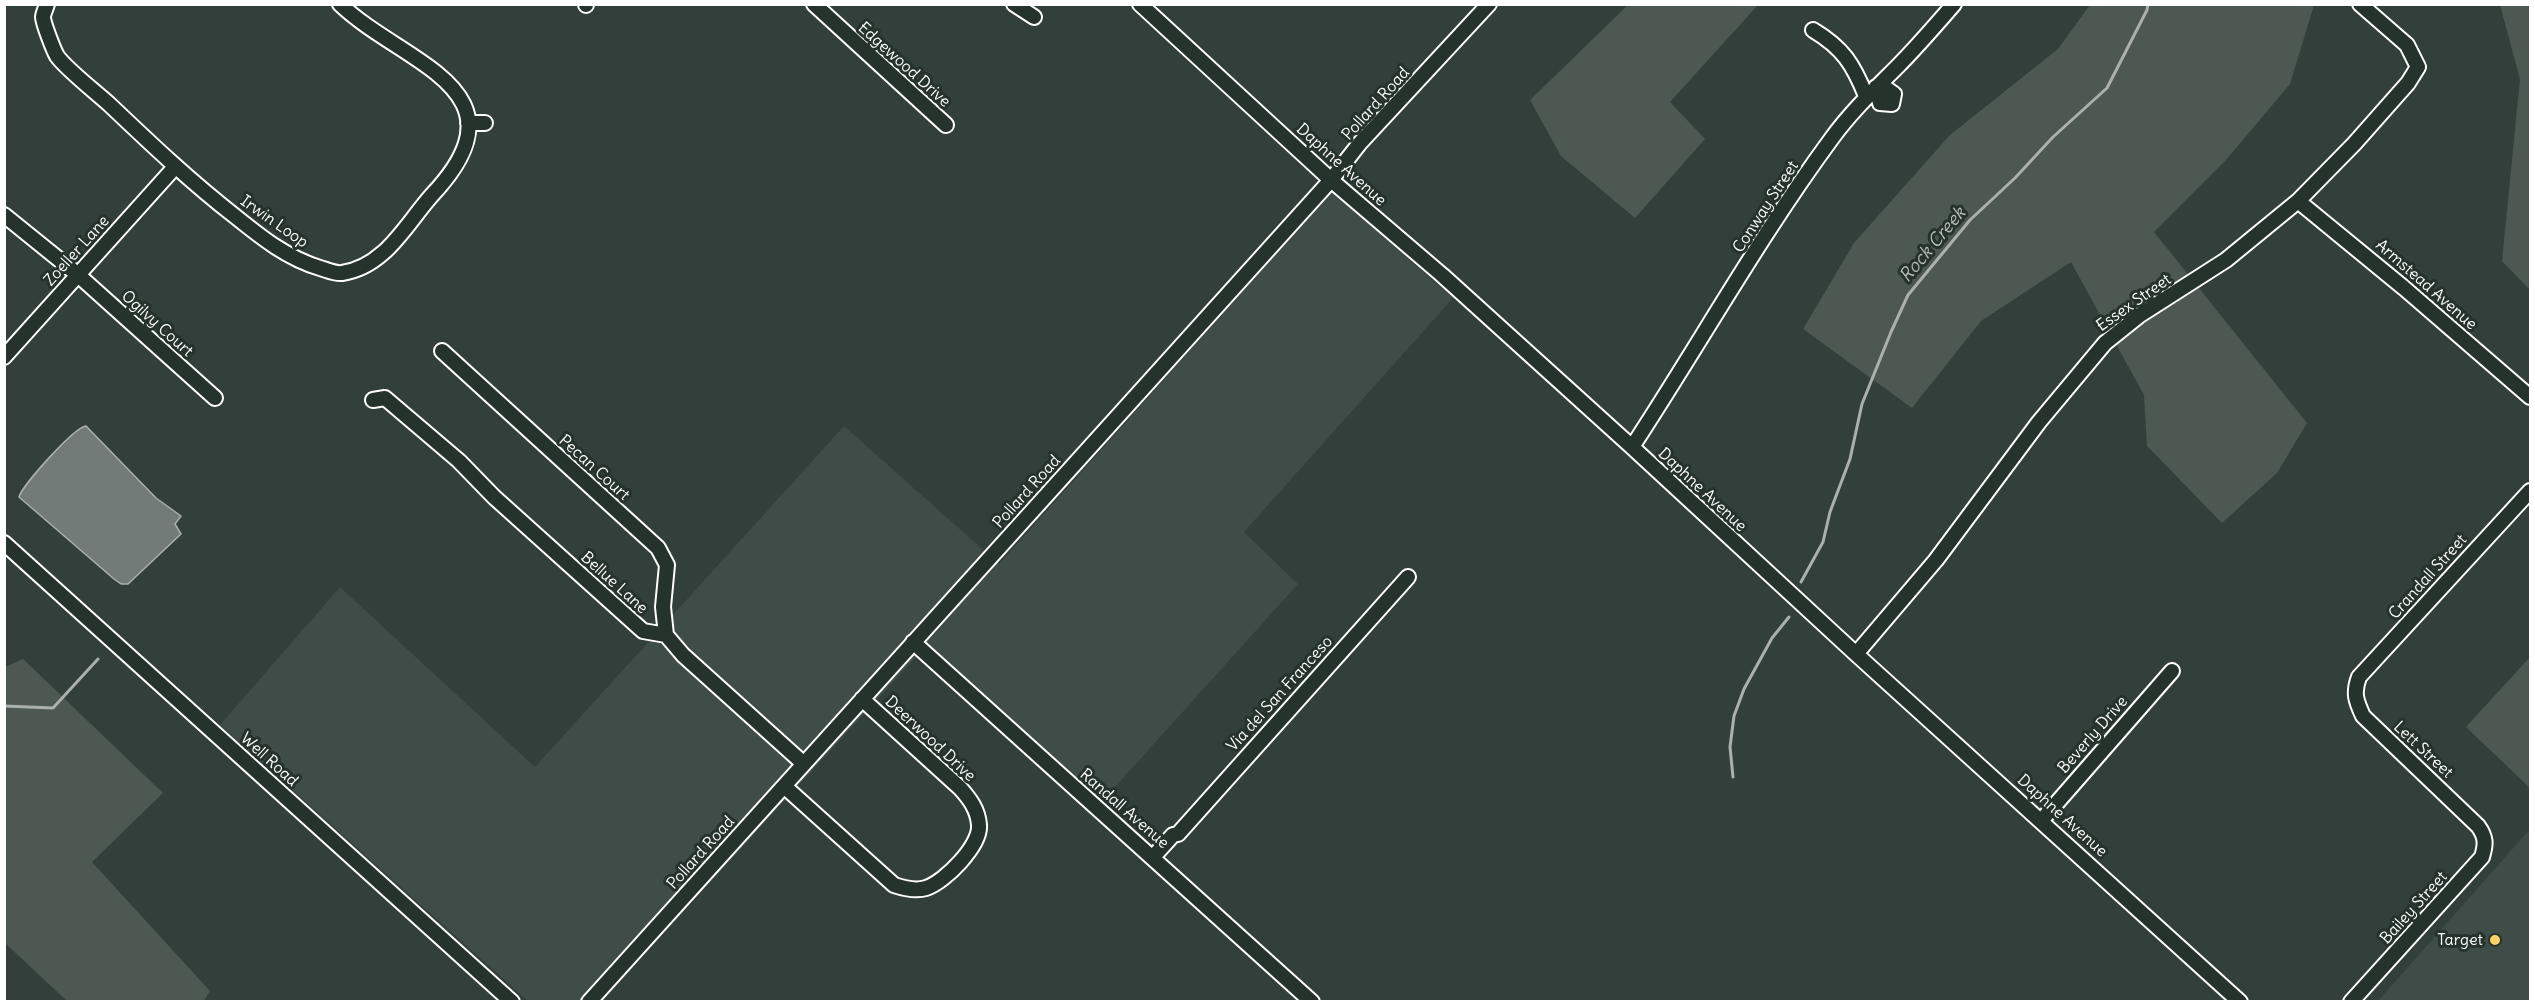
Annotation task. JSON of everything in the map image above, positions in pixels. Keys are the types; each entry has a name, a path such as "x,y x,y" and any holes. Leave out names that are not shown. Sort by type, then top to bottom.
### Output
{"street":[{"name":"Irwin Loop","path":"48,4 43,18 57,56 175,167 245,224 294,260 341,274 364,266 385,252 451,175 460,161 466,144 468,123 464,105 452,86 438,72 395,46 340,4"},
{"name":"Edgewood Drive","path":"814,4 945,125"},
{"path":"1014,4 1034,17"},
{"name":"Daphne Avenue","path":"1140,4 1331,180 1442,275 1632,447 1856,654 2240,1002"},
{"name":"Pollard Road","path":"589,1002 1331,180 1360,143 1489,4"},
{"name":"Conway Street","path":"1632,447 1775,221 1831,139 1871,92 1954,4"},
{"name":"Essex Street","path":"1856,654 1936,560 2039,422 2104,344 2140,315 2226,260 2298,201 2408,83 2418,67 2407,45 2360,4"},
{"path":"1813,30 1831,41 1845,54 1871,92"},
{"path":"468,123 485,123"},
{"name":"Zoeller Lane","path":"4,357 175,167"},
{"name":"Armstead Avenue","path":"2298,201 2387,273 2530,397"},
{"name":"Ogilvy Court","path":"4,215 77,274 215,398"},
{"name":"Pecan Court","path":"441,351 658,548 667,565 663,608 666,635"},
{"name":"Bellue Lane","path":"373,400 385,398 459,461 494,497 643,631 666,635"},
{"name":"Crandall Street","path":"2355,688 2359,677 2530,491"},
{"name":"Well Road","path":"4,543 512,1002"},
{"name":"Via del San Franceso","path":"1155,859 1177,840 1178,834 1408,577"},
{"path":"666,635 682,655 804,764"},
{"name":"Randall Avenue","path":"913,642 1312,1002"},
{"name":"Beverly Drive","path":"2041,821 2172,671"},
{"name":"Lett Street","path":"2355,688 2355,699 2363,716 2481,830"},
{"name":"Deerwood Drive","path":"784,786 894,885 904,888 926,888 945,876 962,860 976,842 980,826 973,802 862,699"},
{"name":"Bailey Street","path":"2351,1002 2482,857 2486,846 2481,830"}],"shaded area":[{"path":"1628,5 1758,5 1670,102 1705,139 1635,218 1561,156 1530,100"},
{"path":"2090,5 2314,5 2290,84 2226,160 2154,232 2307,423 2277,473 2222,523 2147,446 2144,395 2071,262 1981,321 1912,408 1803,329 1854,243 1950,135 2058,49"},
{"path":"2500,5 2530,5 2530,290 2502,261 2520,79"},
{"path":"1332,192 1453,298 1244,532 1298,584 1107,796 1083,806 918,655 601,1001 528,1001 220,725 340,587 535,767 844,426 999,564"},
{"path":"86,426 156,498 181,516 175,524 181,534 128,584 121,584 114,579 19,497 49,458 70,436"},
{"path":"2530,657 2530,788 2466,727"},
{"path":"23,659 163,793 92,862 210,991 204,1001 67,1001 5,943 5,667"},
{"name":"Target","path":"2530,829 2530,1001 2378,1001"}],"waterway":[{"name":"Rock Creek","path":"1801,582 1823,542 1830,512 1850,459 1862,404 1908,295 1970,220 2015,178 2053,137 2107,88 2148,4"},
{"name":"Rock Creek","path":"1733,777 1730,747 1734,716 1744,689 1772,638 1789,617"},
{"path":"4,706 53,708 98,659"}],"place":[{"name":"Target","path":"2495,940"}]}
